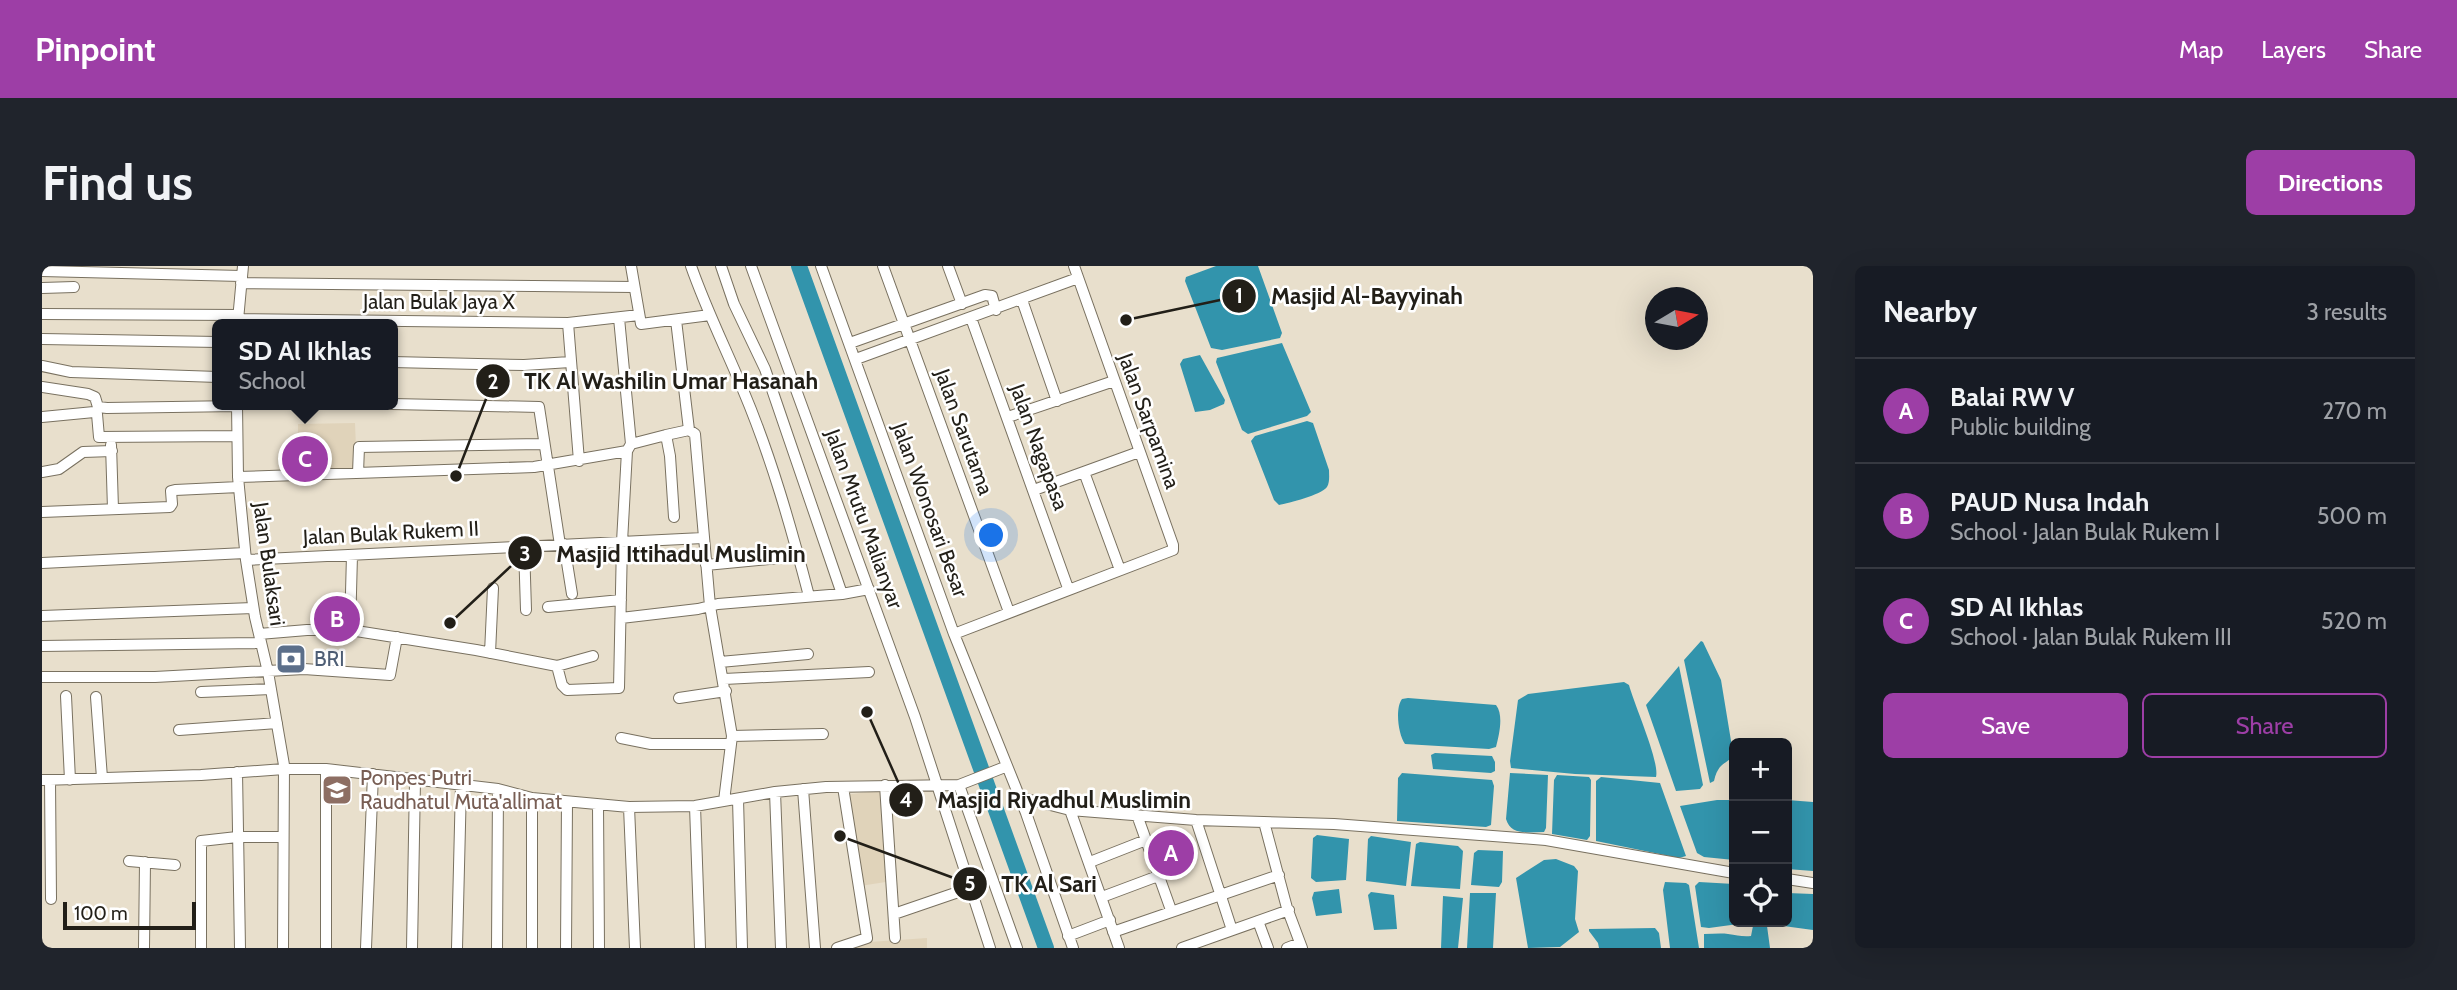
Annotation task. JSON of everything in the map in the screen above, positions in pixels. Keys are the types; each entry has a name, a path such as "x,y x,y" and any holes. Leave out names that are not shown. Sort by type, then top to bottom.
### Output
{"street":[{"path":"631,266 643,324 710,315"},
{"path":"691,266 744,393 792,530 809,596"},
{"path":"721,266 734,304 765,369 842,594"},
{"name":"Jalan Mrutu Malianyar","path":"751,266 869,589 990,948"},
{"name":"Jalan Wonosari Besar","path":"821,266 954,634 1019,797 1073,948"},
{"name":"Jalan Sarutama","path":"883,266 1009,612"},
{"path":"948,266 962,304"},
{"name":"Jalan Sarpamina","path":"1074,266 1173,545 1173,550 1120,570"},
{"path":"42,271 634,287"},
{"path":"238,319 242,275"},
{"path":"856,359 1078,278"},
{"path":"42,288 74,287"},
{"path":"850,343 989,295 992,296 996,310"},
{"path":"1022,300 1057,401"},
{"name":"Jalan Bulak Jaya X","path":"42,314 238,319"},
{"path":"932,314 938,330"},
{"name":"Jalan Bulak Jaya X","path":"398,321 568,323 639,315"},
{"path":"557,666 562,685 567,690 618,689 620,686 622,542 629,448 619,318"},
{"name":"Jalan Nagapasa","path":"971,318 1069,588"},
{"path":"676,320 689,430"},
{"path":"568,323 579,461"},
{"path":"42,339 212,342"},
{"path":"398,362 524,365 570,362"},
{"path":"42,366 71,372 212,377"},
{"path":"1008,417 1114,381"},
{"path":"42,387 95,397 99,437 236,436"},
{"path":"398,404 539,407 546,466 572,594"},
{"path":"42,417 97,411 212,406"},
{"name":"Jalan Bulaksari","path":"237,410 236,436 245,556 284,764 283,948"},
{"path":"42,512 170,507 172,491 239,482 358,473 546,466 579,461 689,430 695,434 710,606 726,691 731,740 725,795"},
{"path":"666,435 674,517"},
{"path":"111,437 113,509"},
{"path":"358,473 359,447 544,444"},
{"path":"42,472 60,469 83,452 111,451"},
{"path":"1034,490 1139,452"},
{"path":"954,634 1120,570 1084,472"},
{"name":"Jalan Bulak Rukem II","path":"42,563 352,555 703,538"},
{"path":"524,546 526,610"},
{"path":"350,630 352,555"},
{"path":"706,565 779,558"},
{"path":"490,653 493,588"},
{"path":"621,618 869,589"},
{"path":"548,607 621,600"},
{"path":"42,616 253,608"},
{"path":"42,646 260,638 307,629 350,630 397,636 557,666 593,656"},
{"path":"42,677 155,677 304,669 390,675 397,636"},
{"path":"720,662 808,654"},
{"path":"724,679 869,672"},
{"path":"201,692 271,689"},
{"path":"679,698 726,691"},
{"path":"65,696 70,779"},
{"path":"96,697 102,778"},
{"path":"178,730 277,723"},
{"path":"621,738 651,744 823,734"},
{"path":"51,899 46,780 237,772 284,764 498,789 532,798 629,807 695,806 725,795 738,799 803,789 961,784 1005,767"},
{"path":"326,769 326,948"},
{"path":"237,772 240,948"},
{"path":"366,948 373,774"},
{"path":"412,948 415,781"},
{"path":"961,784 1017,948"},
{"path":"457,948 461,785"},
{"path":"885,785 895,938"},
{"path":"837,948 866,940 844,787"},
{"path":"497,948 498,789"},
{"path":"803,789 815,948"},
{"path":"775,792 781,948"},
{"path":"1019,797 1070,810 1196,820 1334,824 1546,840 1729,872"},
{"path":"532,798 532,948"},
{"path":"738,799 742,948"},
{"path":"566,948 567,802"},
{"path":"598,806 599,948"},
{"path":"695,806 700,948"},
{"path":"629,807 635,948"},
{"path":"1070,810 1119,948"},
{"path":"1137,815 1171,911"},
{"path":"1196,820 1232,930"},
{"path":"1265,822 1301,946 1287,948"},
{"path":"201,948 201,841 237,837 283,837"},
{"path":"1090,862 1146,840"},
{"path":"129,861 175,865"},
{"path":"144,948 145,862"},
{"path":"1114,932 1279,875"},
{"path":"1102,897 1158,876"},
{"path":"1792,880 1813,883"},
{"path":"894,914 970,888"},
{"path":"1182,948 1289,910"},
{"path":"1069,936 1110,920"},
{"path":"1258,921 1268,948"}],"shaded area":[{"path":"355,423 357,471 329,472 325,441 298,439 298,424"},
{"path":"884,790 892,881 860,886 845,795"},
{"path":"927,938 927,948 856,948 855,943"}],"water":[{"path":"1216,266 1258,266 1282,333 1280,338 1222,350 1211,348 1185,281 1186,277"},
{"path":"1282,343 1311,412 1307,416 1248,434 1242,430 1216,362 1217,358"},
{"path":"1200,355 1225,400 1224,404 1210,410 1195,412 1180,364 1183,359"},
{"path":"1307,421 1313,423 1329,470 1328,485 1312,496 1279,505 1274,500 1251,441 1255,436"},
{"path":"1701,641 1703,642 1721,680 1731,738 1729,760 1721,766 1714,781 1710,783 1684,660"},
{"path":"1679,666 1703,785 1700,789 1676,791 1646,705"},
{"path":"1624,682 1629,685 1651,746 1656,777 1511,768 1518,700 1528,694"},
{"path":"1402,699 1496,705 1500,720 1496,747 1489,749 1405,744 1398,715"},
{"path":"1431,755 1492,756 1495,771 1491,773 1433,769"},
{"path":"1402,773 1492,780 1494,786 1491,825 1486,827 1397,821 1398,778"},
{"path":"1510,773 1548,775 1544,832 1516,831 1508,824 1506,819"},
{"path":"1557,775 1589,777 1591,780 1590,836 1587,840 1552,834 1554,780"},
{"path":"1601,777 1660,783 1686,856 1679,858 1596,841 1596,781"},
{"path":"1729,800 1729,860 1704,857 1697,853 1680,806"},
{"path":"1792,800 1813,802 1813,871 1792,869"},
{"path":"1317,835 1349,839 1346,880 1316,882 1311,878 1313,838"},
{"path":"1371,836 1411,842 1406,886 1366,881 1368,839"},
{"path":"1420,842 1458,846 1463,851 1460,889 1411,886 1416,844"},
{"path":"1478,850 1503,851 1502,882 1499,887 1471,885 1474,853"},
{"path":"1556,859 1574,866 1578,871 1575,919 1579,932 1560,947 1528,948 1516,878 1544,860"},
{"path":"1665,882 1689,885 1699,948 1670,948 1663,890"},
{"path":"1699,882 1729,884 1729,925 1701,927 1695,886"},
{"path":"1339,889 1342,913 1316,916 1312,898 1314,892"},
{"path":"1371,892 1394,895 1397,929 1374,930 1368,895"},
{"path":"1470,893 1496,893 1493,948 1467,948"},
{"path":"1792,893 1813,894 1813,930 1791,927"},
{"path":"1443,896 1463,898 1458,948 1441,948"},
{"path":"1753,927 1767,927 1770,948 1704,948 1704,934 1751,936"},
{"path":"1655,928 1659,933 1661,948 1599,948 1589,931 1589,929"}],"waterway":[{"path":"799,266 1046,948"}],"place":[{"name":"Masjid Al-Bayyinah","path":"1126,320"},
{"name":"SD Al Ikhlas","path":"305,459"},
{"name":"TK Al Washilin Umar Hasanah","path":"456,476"},
{"name":"PAUD Nusa Indah","path":"337,619"},
{"name":"Masjid Ittihadul Muslimin","path":"450,623"},
{"name":"BRI","path":"291,659"},
{"name":"Masjid Riyadhul Muslimin","path":"867,712"},
{"name":"Ponpes Putri Raudhatul Muta'allimat","path":"337,790"},
{"name":"TK Al Sari","path":"840,836"},
{"name":"Balai RW V","path":"1171,853"}]}
